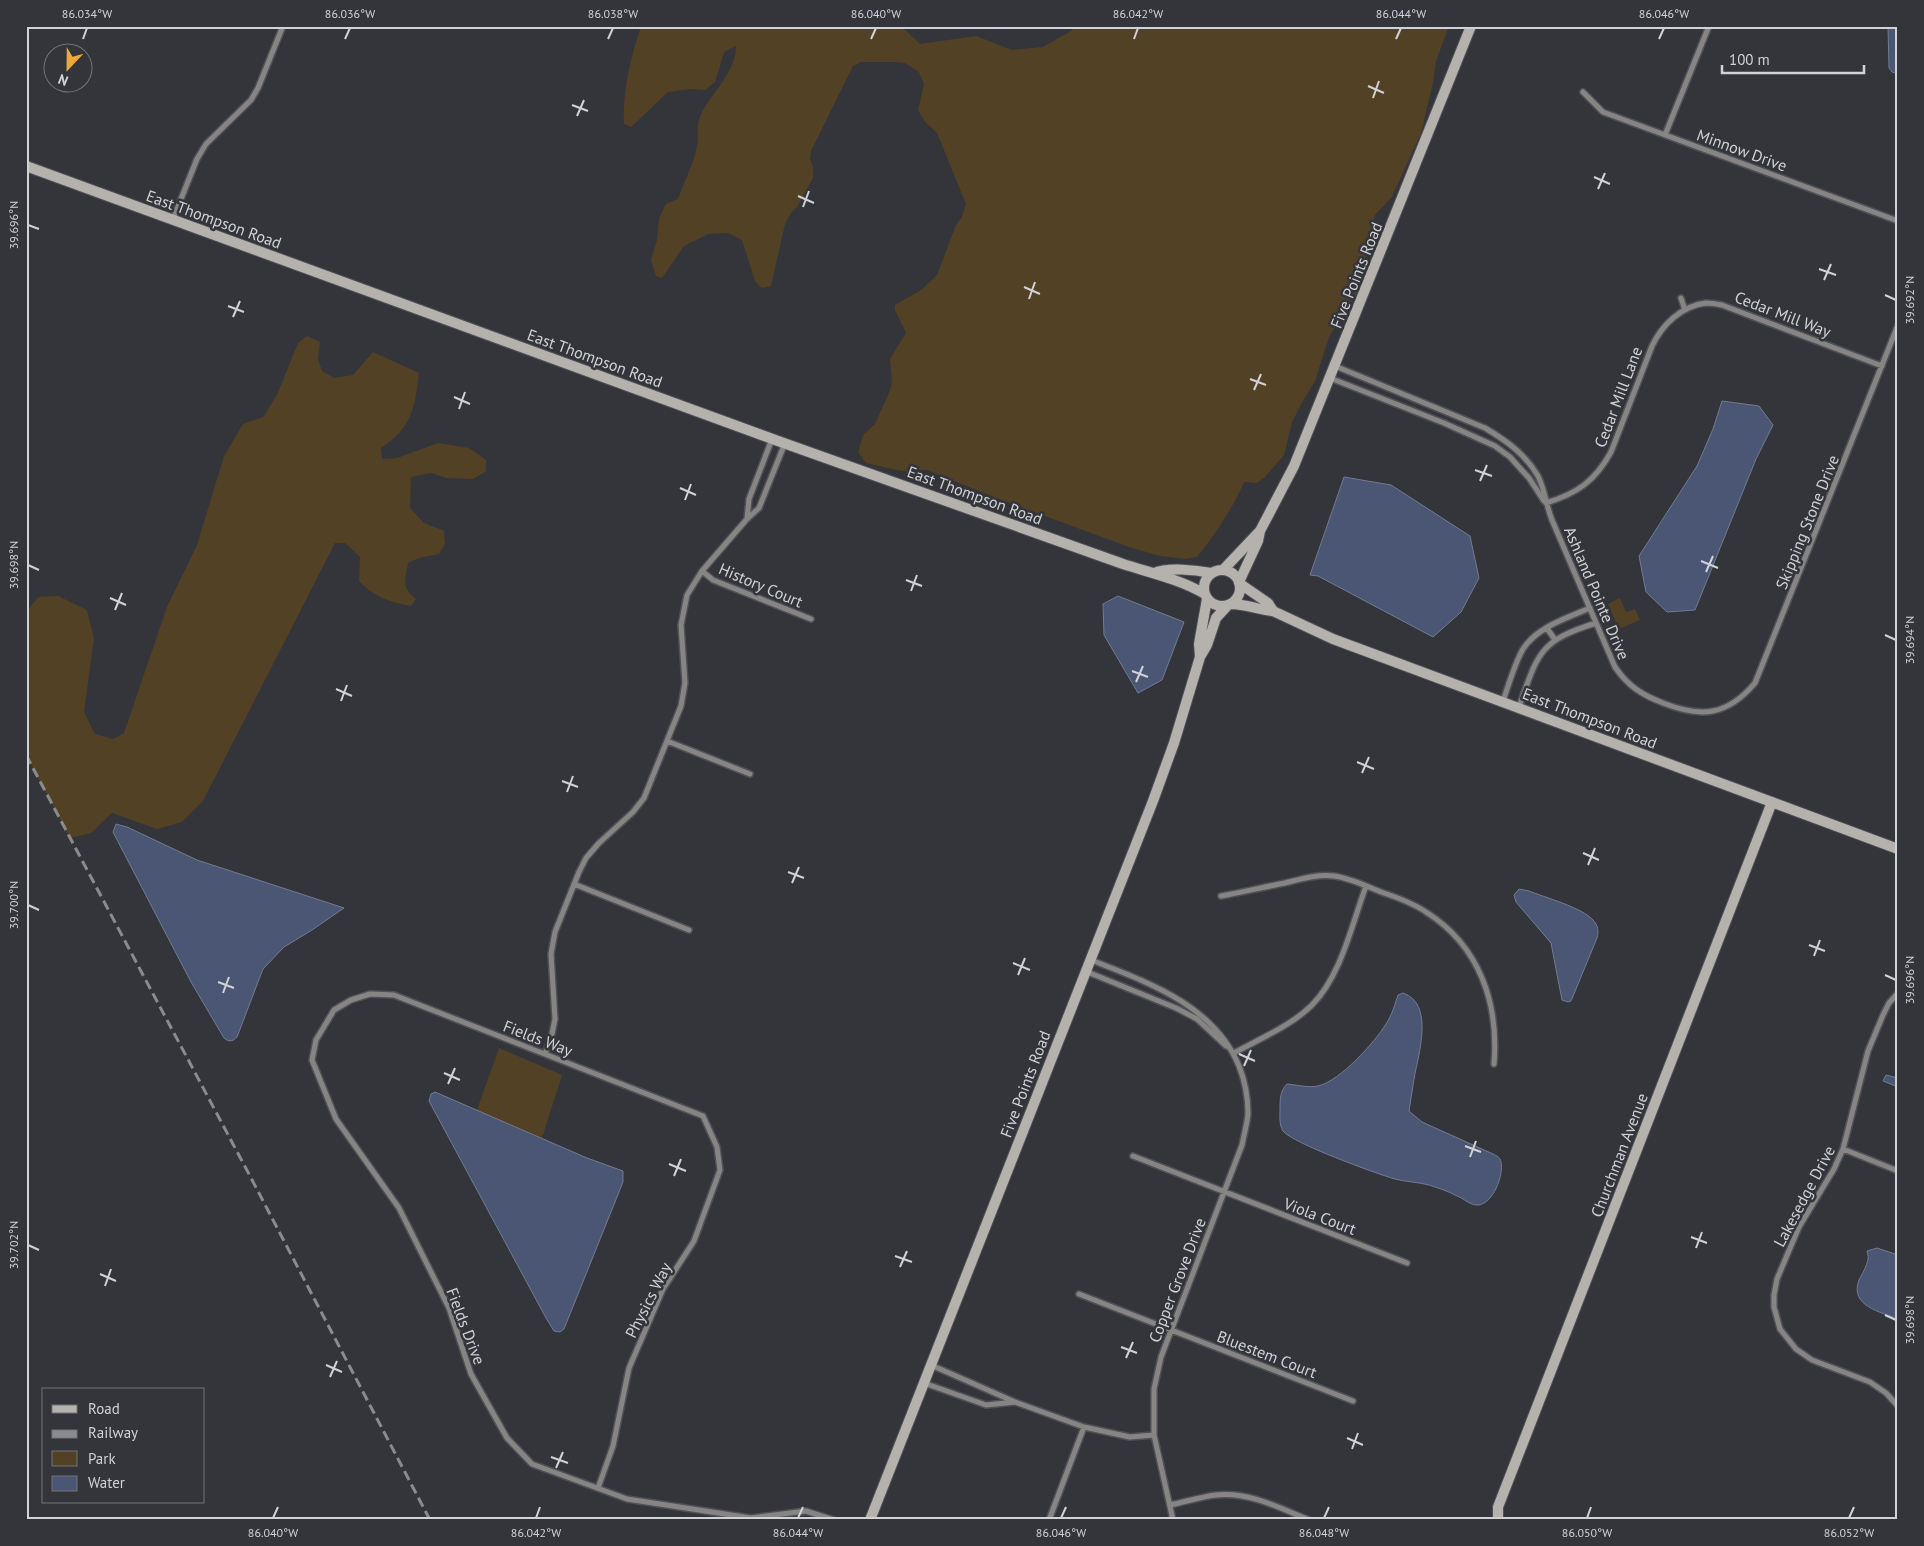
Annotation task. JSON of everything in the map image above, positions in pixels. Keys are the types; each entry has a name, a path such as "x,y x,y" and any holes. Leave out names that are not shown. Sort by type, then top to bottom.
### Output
{"street":[{"path":"173,220 197,159 206,144 251,100 258,88 283,26"},
{"name":"Five Points Road","path":"1239,582 1258,541 1260,532 1294,466 1336,366 1471,26"},
{"path":"1665,135 1709,26"},
{"name":"Minnow Drive","path":"1583,92 1603,112 1898,221"},
{"name":"East Thompson Road","path":"26,166 773,439 1114,561 1154,573 1162,578 1185,583 1206,596"},
{"path":"1681,298 1685,310"},
{"name":"Cedar Mill Way","path":"1685,310 1706,303 1722,305 1882,366"},
{"name":"Cedar Mill Lane","path":"1546,503 1564,497 1582,487 1595,476 1604,464 1611,452 1659,331 1668,321 1685,310"},
{"name":"Skipping Stone Drive","path":"1718,710 1746,694 1755,683 1762,669 1898,325"},
{"name":"Ashland Pointe Drive","path":"1336,366 1486,428 1506,440 1521,453 1537,475 1543,487 1546,503"},
{"name":"Ashland Pointe Drive","path":"1330,378 1444,423 1495,446 1510,457 1529,478 1546,503 1615,668 1623,680 1634,690 1646,697 1689,712 1703,713 1718,710"},
{"path":"1402,407 1407,395"},
{"path":"747,519 749,499 773,439"},
{"path":"544,1054 552,1034 555,1019 552,943 574,884 591,851 633,812 644,798 681,706 684,688 680,631 683,608 690,590 702,571 747,519 759,508 785,443"},
{"name":"Five Points Road","path":"1223,570 1260,532"},
{"name":"East Thompson Road","path":"1154,573 1162,569 1200,570 1212,573"},
{"path":"1223,570 1234,575 1239,582 1240,592 1238,598 1229,604 1216,605 1206,596 1205,582 1212,573 1223,570"},
{"name":"History Court","path":"702,571 713,580 811,619"},
{"name":"East Thompson Road","path":"1239,582 1268,603 1273,610"},
{"name":"Five Points Road","path":"1200,657 1199,644 1206,596"},
{"name":"East Thompson Road","path":"1229,604 1248,605 1265,610 1273,610 1332,639 1898,849"},
{"name":"Five Points Road","path":"870,1520 1159,785 1200,657 1207,645 1216,618 1229,604"},
{"path":"1503,701 1524,648 1530,641 1547,628 1590,608"},
{"path":"1519,707 1538,657 1565,633 1596,623"},
{"path":"1547,628 1555,640"},
{"path":"667,741 750,774"},
{"name":"Churchman Avenue","path":"1498,1520 1498,1507 1772,802"},
{"path":"1221,896 1316,876 1335,876 1397,898 1426,912 1446,927 1461,943 1484,980 1493,1008 1496,1042 1494,1064"},
{"path":"574,884 689,930"},
{"path":"1234,1053 1288,1022 1312,1005 1328,984 1337,965 1366,886"},
{"name":"Copper Grove Drive","path":"1090,959 1138,978 1169,994 1204,1016 1221,1034 1234,1053 1244,1080 1248,1114 1242,1145 1160,1357 1154,1389 1154,1435 1173,1520"},
{"name":"Copper Grove Drive","path":"1085,971 1197,1018 1234,1053"},
{"name":"Lakesedge Drive","path":"1898,992 1889,1003 1868,1051 1843,1150 1834,1169 1799,1227 1777,1279 1774,1295 1774,1307 1780,1329 1791,1345 1807,1357 1870,1382 1886,1393 1898,1406"},
{"name":"Fields Way","path":"351,1000 370,994 394,995 703,1116 708,1128"},
{"name":"Fields Drive","path":"351,1000 334,1010 327,1020 316,1040 312,1060 336,1119 399,1208 449,1308 471,1374 508,1438 532,1464 627,1499 752,1519 806,1511 834,1520"},
{"name":"Physics Way","path":"598,1488 613,1446 629,1368 663,1289 694,1241 720,1170 717,1147 708,1128"},
{"path":"1843,1150 1898,1171"},
{"name":"Viola Court","path":"1133,1156 1408,1264"},
{"name":"Bluestem Court","path":"1079,1294 1354,1401"},
{"path":"931,1365 1015,1402 1084,1427 1130,1437 1154,1435"},
{"path":"924,1383 986,1405 1015,1402"},
{"path":"1049,1520 1084,1427"},
{"path":"1170,1505 1217,1495 1241,1496 1260,1500 1309,1520"}],"green space":[{"path":"641,26 899,26 920,44 976,36 1012,50 1043,47 1071,31 1075,26 1449,26 1436,61 1433,83 1421,133 1392,197 1375,215 1371,240 1356,294 1329,337 1315,381 1292,422 1284,455 1265,477 1257,483 1244,482 1229,512 1204,548 1197,557 1186,559 1160,556 1129,547 927,470 902,471 866,463 858,452 863,435 875,424 889,393 892,382 890,359 906,333 895,310 895,305 921,290 937,275 966,204 937,133 925,122 918,110 924,84 919,72 905,63 861,62 853,66 811,151 810,159 813,167 813,178 785,224 771,286 762,288 755,281 742,240 728,233 708,234 684,246 662,278 656,276 651,260 657,240 659,218 666,204 678,199 695,154 700,116 729,72 733,63 736,46 724,52 715,82 705,90 691,89 668,92 631,127 624,124 624,99 631,62"},
{"path":"307,336 320,342 318,359 322,371 334,378 353,375 373,352 419,373 416,396 410,416 399,433 381,448 382,459 397,458 438,443 469,448 486,460 486,471 473,479 446,478 431,473 411,477 410,508 424,523 444,531 445,544 439,554 419,558 408,563 405,583 408,591 416,599 411,606 383,598 365,587 359,581 360,557 345,543 335,543 203,801 182,822 157,829 112,813 91,833 70,838 26,755 26,613 38,597 58,596 87,610 94,638 84,712 95,734 113,739 124,733 167,607 197,545 224,456 243,424 263,417 277,395 298,343"},
{"path":"1620,598 1626,612 1635,609 1640,620 1619,629 1608,604"},
{"path":"499,1048 562,1075 542,1138 477,1110"}],"water":[{"path":"1888,26 1898,26 1898,74 1892,72 1889,68"},
{"path":"1722,401 1759,406 1773,425 1756,459 1695,610 1667,612 1646,592 1639,556 1697,466 1713,429"},
{"path":"1344,477 1391,485 1470,536 1479,578 1461,612 1433,637 1318,576 1310,575"},
{"path":"1118,596 1184,622 1162,680 1138,693 1104,635 1103,604"},
{"path":"116,824 127,827 197,860 344,908 284,947 263,969 237,1037 234,1040 229,1041 224,1038 191,982 113,832"},
{"path":"1519,889 1581,911 1596,924 1597,938 1571,1001 1562,1000 1551,943 1516,902 1514,895"},
{"path":"1403,993 1413,999 1419,1008 1422,1019 1421,1044 1409,1111 1422,1122 1493,1154 1501,1162 1501,1174 1493,1194 1488,1200 1478,1205 1436,1187 1395,1179 1354,1165 1302,1143 1282,1129 1280,1099 1283,1089 1287,1084 1307,1087 1318,1086 1336,1077 1374,1041 1388,1021 1398,995"},
{"path":"1886,1075 1898,1078 1898,1087 1883,1081"},
{"path":"435,1092 587,1158 623,1171 623,1182 564,1329 560,1332 554,1331 546,1318 429,1101 431,1094"},
{"path":"1877,1248 1898,1255 1898,1319 1868,1307 1858,1296 1857,1289 1867,1262 1867,1251"}],"railway":[{"path":"26,755 430,1520"}]}
